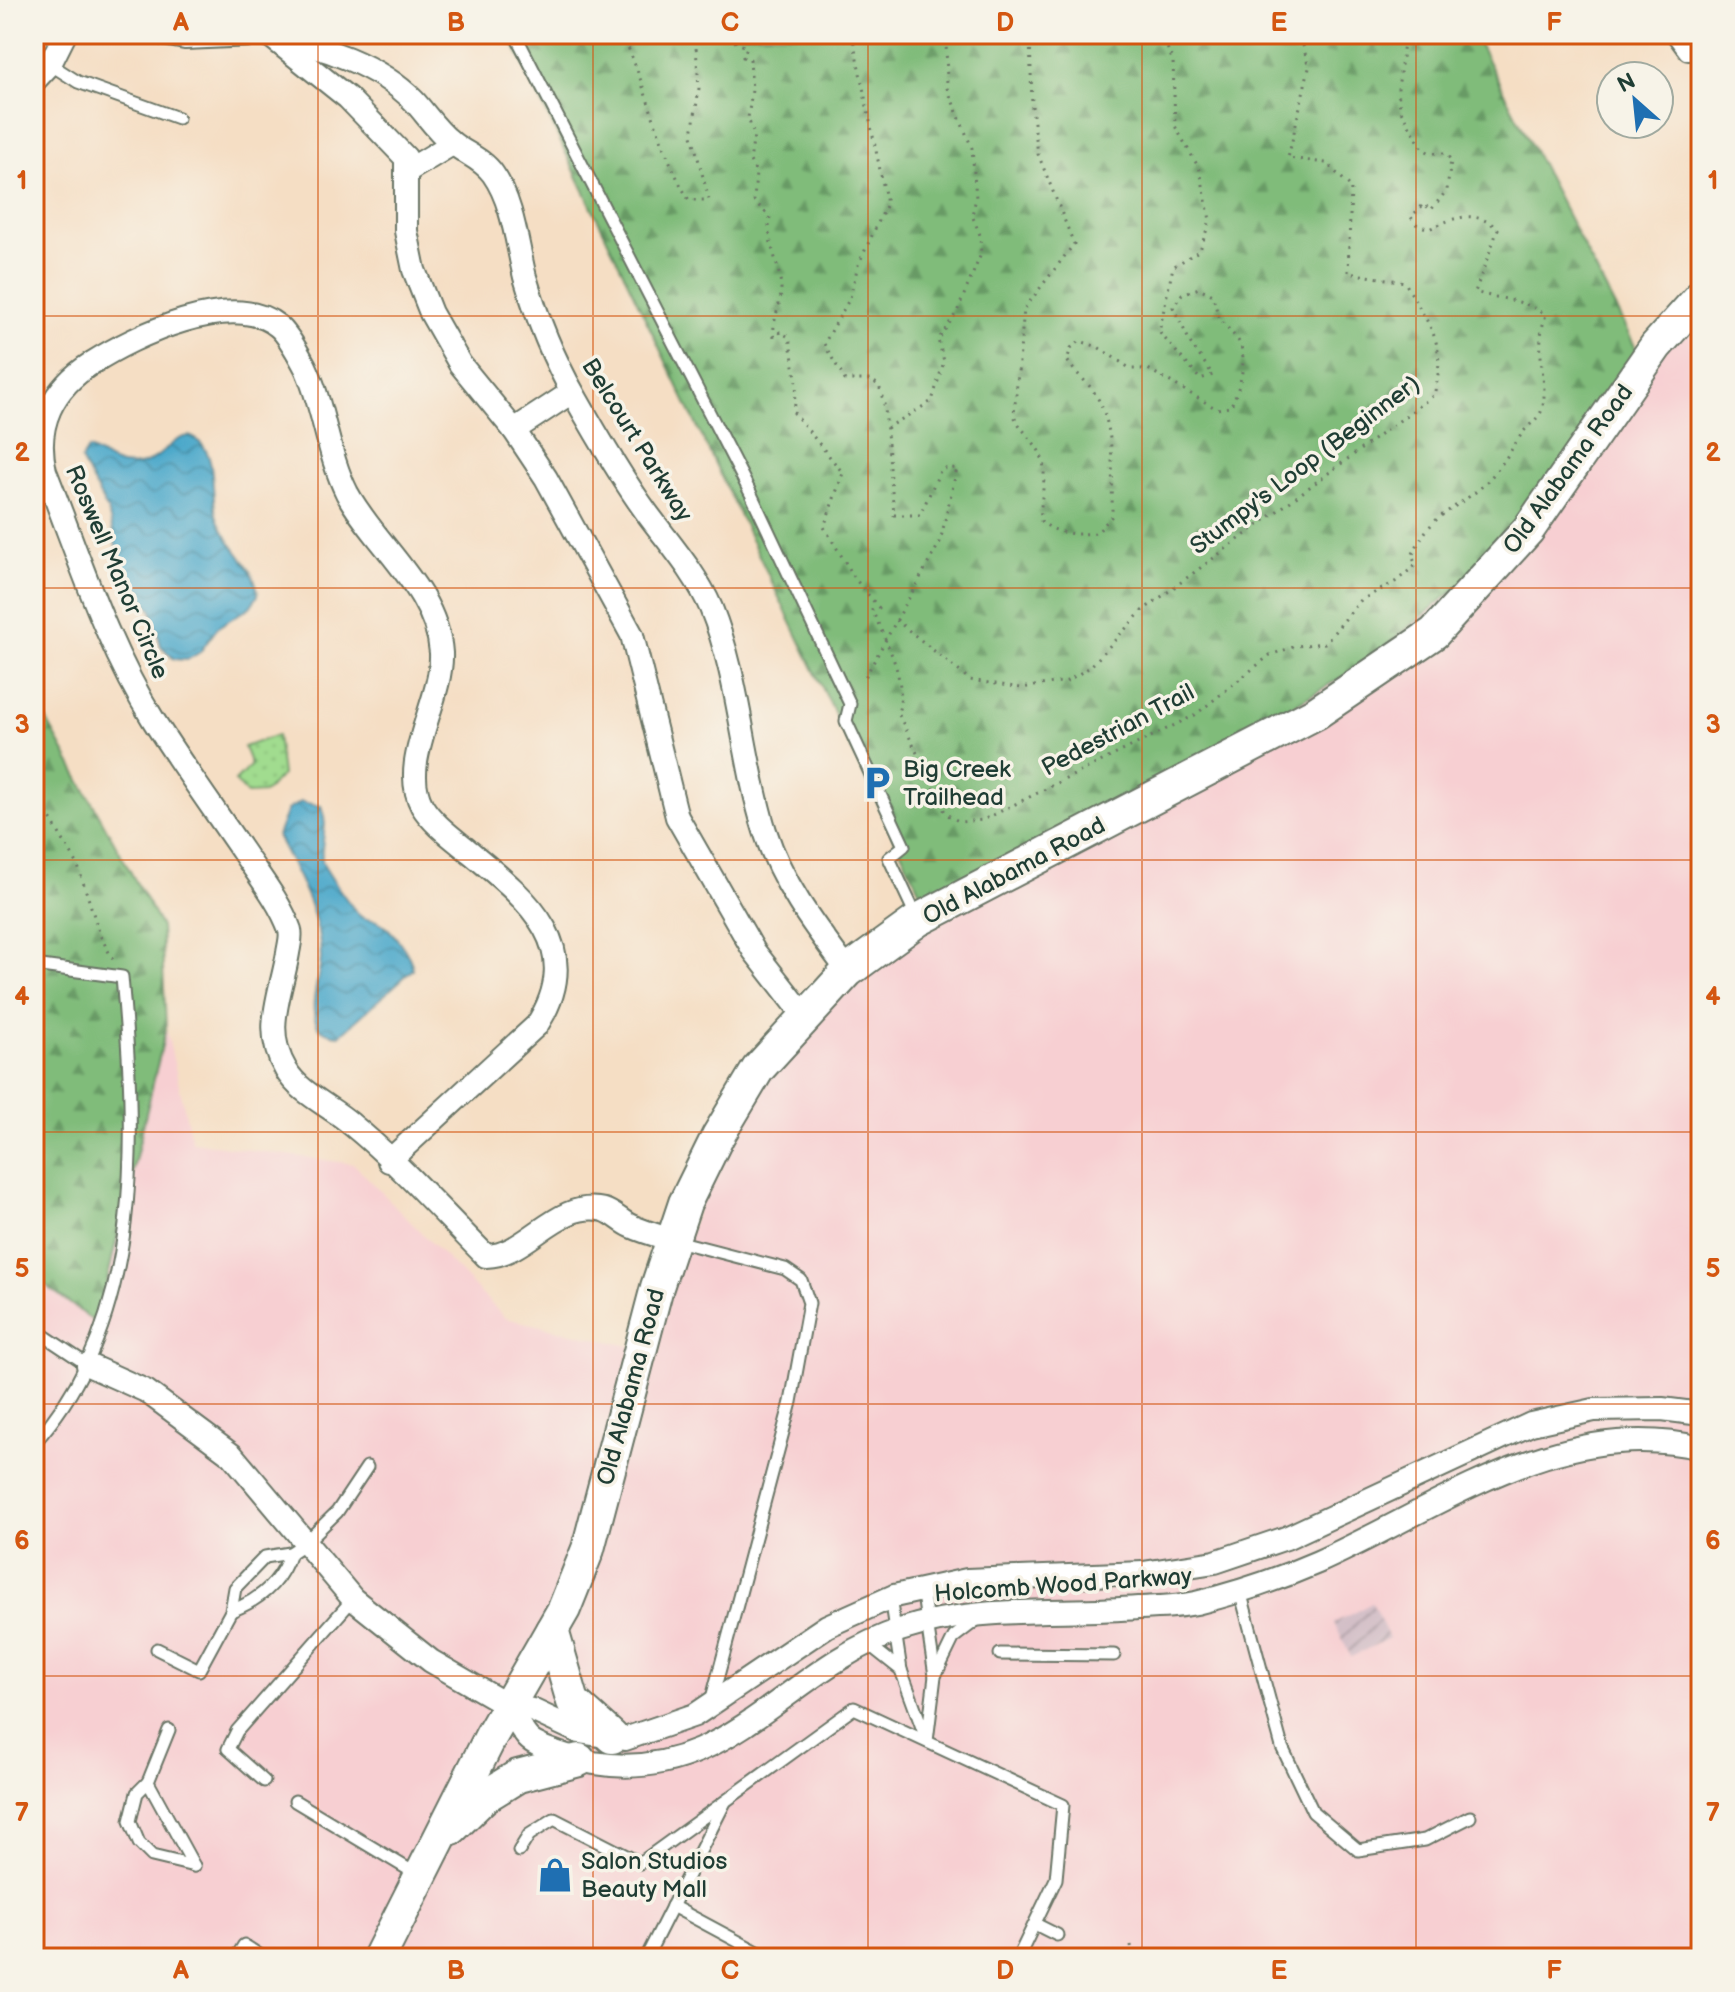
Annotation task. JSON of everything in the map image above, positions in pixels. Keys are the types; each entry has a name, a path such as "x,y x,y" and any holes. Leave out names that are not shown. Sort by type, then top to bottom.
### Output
{"main road":[{"name":"Old Alabama Road","path":"379,1958 507,1705 552,1630 588,1549 672,1240 685,1203 741,1096 804,1015 848,971 918,920 1316,713 1434,633 1528,530 1649,357 1698,302"},
{"path":"552,1630 573,1702 612,1737"},
{"path":"436,1844 484,1797 518,1776 579,1760"}],"street":[{"path":"39,66 65,34"},
{"name":"Belcourt Parkway","path":"164,34 185,38 272,35 304,42 335,55 396,87 452,144 475,157 493,173 506,202 539,317 572,392 646,512 672,545 710,606 729,669 754,788 773,854 804,913 848,971"},
{"path":"272,35 396,143 406,158 409,170 406,231 426,299 460,364 514,430 546,478 632,635 677,817 754,951 804,1015"},
{"path":"321,76 335,55"},
{"path":"409,170 452,144"},
{"name":"Roswell Manor Circle","path":"389,1161 537,1025 552,1002 559,962 536,915 505,881 442,829 423,808 416,793 413,774 440,672 437,634 424,602 348,493 305,367 279,327 253,314 187,318 93,362 60,388 43,427 42,450 45,471 133,684 153,719 270,892 291,932 284,978 274,1009 272,1035 278,1057 288,1074 353,1124 389,1161 486,1256 493,1256 522,1241 562,1215 584,1209 606,1210 631,1226 672,1240"},
{"path":"514,430 572,392"},
{"name":"Holcomb Wood Parkway","path":"88,1365 146,1391 232,1455 298,1548 353,1599 431,1661 507,1705 532,1710 579,1732 625,1739 659,1730 710,1705 827,1626 890,1597 967,1580 1143,1573 1215,1562 1286,1538 1531,1424 1594,1410 1662,1409 1701,1414"},
{"name":"Holcomb Wood Parkway","path":"507,1705 529,1740 579,1760 626,1768 655,1766 688,1757 735,1731 866,1642 929,1621 983,1614 1191,1604 1240,1591 1318,1562 1471,1485 1552,1452 1624,1441 1701,1448"}],"lane":[{"path":"515,34 751,494 850,704 846,721 904,846 889,858 918,920"},
{"path":"39,66 178,118"},
{"path":"34,965 122,977 132,1084 129,1191 108,1310 88,1365 74,1391 34,1443"},
{"path":"672,1240 785,1269 801,1280 809,1303 791,1402 710,1705"},
{"path":"34,1329 88,1365"},
{"path":"231,1611 252,1603 284,1574 298,1548 337,1512 367,1467"},
{"path":"157,1649 199,1670 231,1611 235,1588 265,1557 298,1548"},
{"path":"922,1588 935,1676 927,1741"},
{"path":"1240,1591 1282,1747 1313,1812 1358,1850 1425,1840 1470,1817"},
{"path":"890,1597 901,1670 927,1741"},
{"path":"264,1781 228,1749 237,1731 353,1599"},
{"path":"935,1676 954,1637 983,1614"},
{"path":"866,1642 901,1670"},
{"path":"1000,1654 1114,1655"},
{"path":"519,1851 529,1835 554,1819 640,1863 854,1708 1063,1805 1056,1879 1018,1958"},
{"path":"148,1782 194,1866 152,1856 139,1843 130,1821 137,1793 148,1782 169,1730"},
{"path":"646,1958 727,1798"},
{"path":"295,1801 420,1876"},
{"path":"672,1906 769,1958"},
{"path":"1035,1924 1057,1935"},
{"path":"236,1958 244,1945 264,1958"}],"path":[{"path":"622,34 636,62 672,171 689,200 709,200 692,135 699,88 695,34"},
{"name":"Pedestrian Trail","path":"731,34 736,43 747,47 743,57 750,59 752,90 748,118 754,135 750,161 756,172 754,201 770,217 767,233 781,292 773,324 774,337 780,332 789,337 795,359 794,413 843,473 824,527 856,580 879,608 872,610 884,643 898,668 902,700 898,713 946,814 960,822 983,820 1195,715 1270,655 1296,646 1325,643 1361,600 1395,582 1416,565 1412,556 1435,517 1470,496 1507,459 1541,411 1543,386 1538,358 1540,329 1546,315 1533,305 1475,292 1498,229 1486,219 1471,215 1429,229 1416,224 1411,217 1424,204 1431,210 1447,190 1451,160 1445,153 1430,153 1423,149 1400,109 1399,67 1405,34"},
{"path":"852,34 887,204 858,265 850,298 824,344 845,380 870,380 879,385 887,428 894,515 920,515 941,469 957,468 940,542 864,679"},
{"path":"887,428 932,401 944,361 938,340 957,312 981,254 980,235 972,215 976,198 972,148 947,88 946,34"},
{"path":"1030,34 1032,107 1038,154 1074,244 1024,309 1014,415 1020,431 1041,454 1044,468 1039,500 1041,521 1052,531 1081,535 1097,533 1112,516 1109,432 1092,389 1075,374 1067,360 1071,348 1080,341 1098,347 1131,369 1148,369 1217,409 1230,407 1238,394 1243,355 1239,340 1218,318 1213,295 1199,288 1182,294 1173,307 1191,344 1213,375 1200,379 1159,332 1173,267 1200,250 1210,220 1200,170 1175,126 1173,61 1161,34"},
{"name":"Stumpy's Loop (Beginner)","path":"896,620 948,666 970,680 1021,688 1067,681 1090,667 1142,611 1434,395 1441,367 1436,333 1405,282 1348,273 1351,187 1326,163 1288,158 1309,68 1300,34"},
{"path":"34,792 77,863 100,935 122,977"},
{"path":"1131,1945 1133,1958"}],"shaded area":[{"path":"1701,294 1701,1958 34,1958 34,723 159,1058 166,1028 192,1142 354,1164 505,1318 648,1350 744,1079 827,968 933,899 1168,779 1361,666"},
{"path":"1372,1603 1389,1638 1351,1657 1334,1623"}],"green space":[{"path":"509,34 1474,34 1640,356 1500,553 1361,666 1168,779 926,904"},
{"path":"34,697 161,927 166,1028 97,1324 34,1276"},
{"path":"277,735 282,775 264,793 247,794 235,781 251,765 244,747"}],"water":[{"path":"189,436 199,441 209,458 216,514 252,574 258,595 250,607 218,627 200,652 187,660 174,659 161,646 152,611 120,563 108,511 81,460 88,449 117,464 135,466 153,459 174,442"},
{"path":"301,802 321,806 324,813 322,860 332,879 360,916 377,921 394,935 413,969 340,1035 322,1030 315,1018 314,1001 321,958 317,926 306,895 277,836 287,810"}],"place":[{"name":"Big Creek Trailhead","path":"877,783"},
{"name":"Salon Studios Beauty Mall","path":"555,1875"}]}
